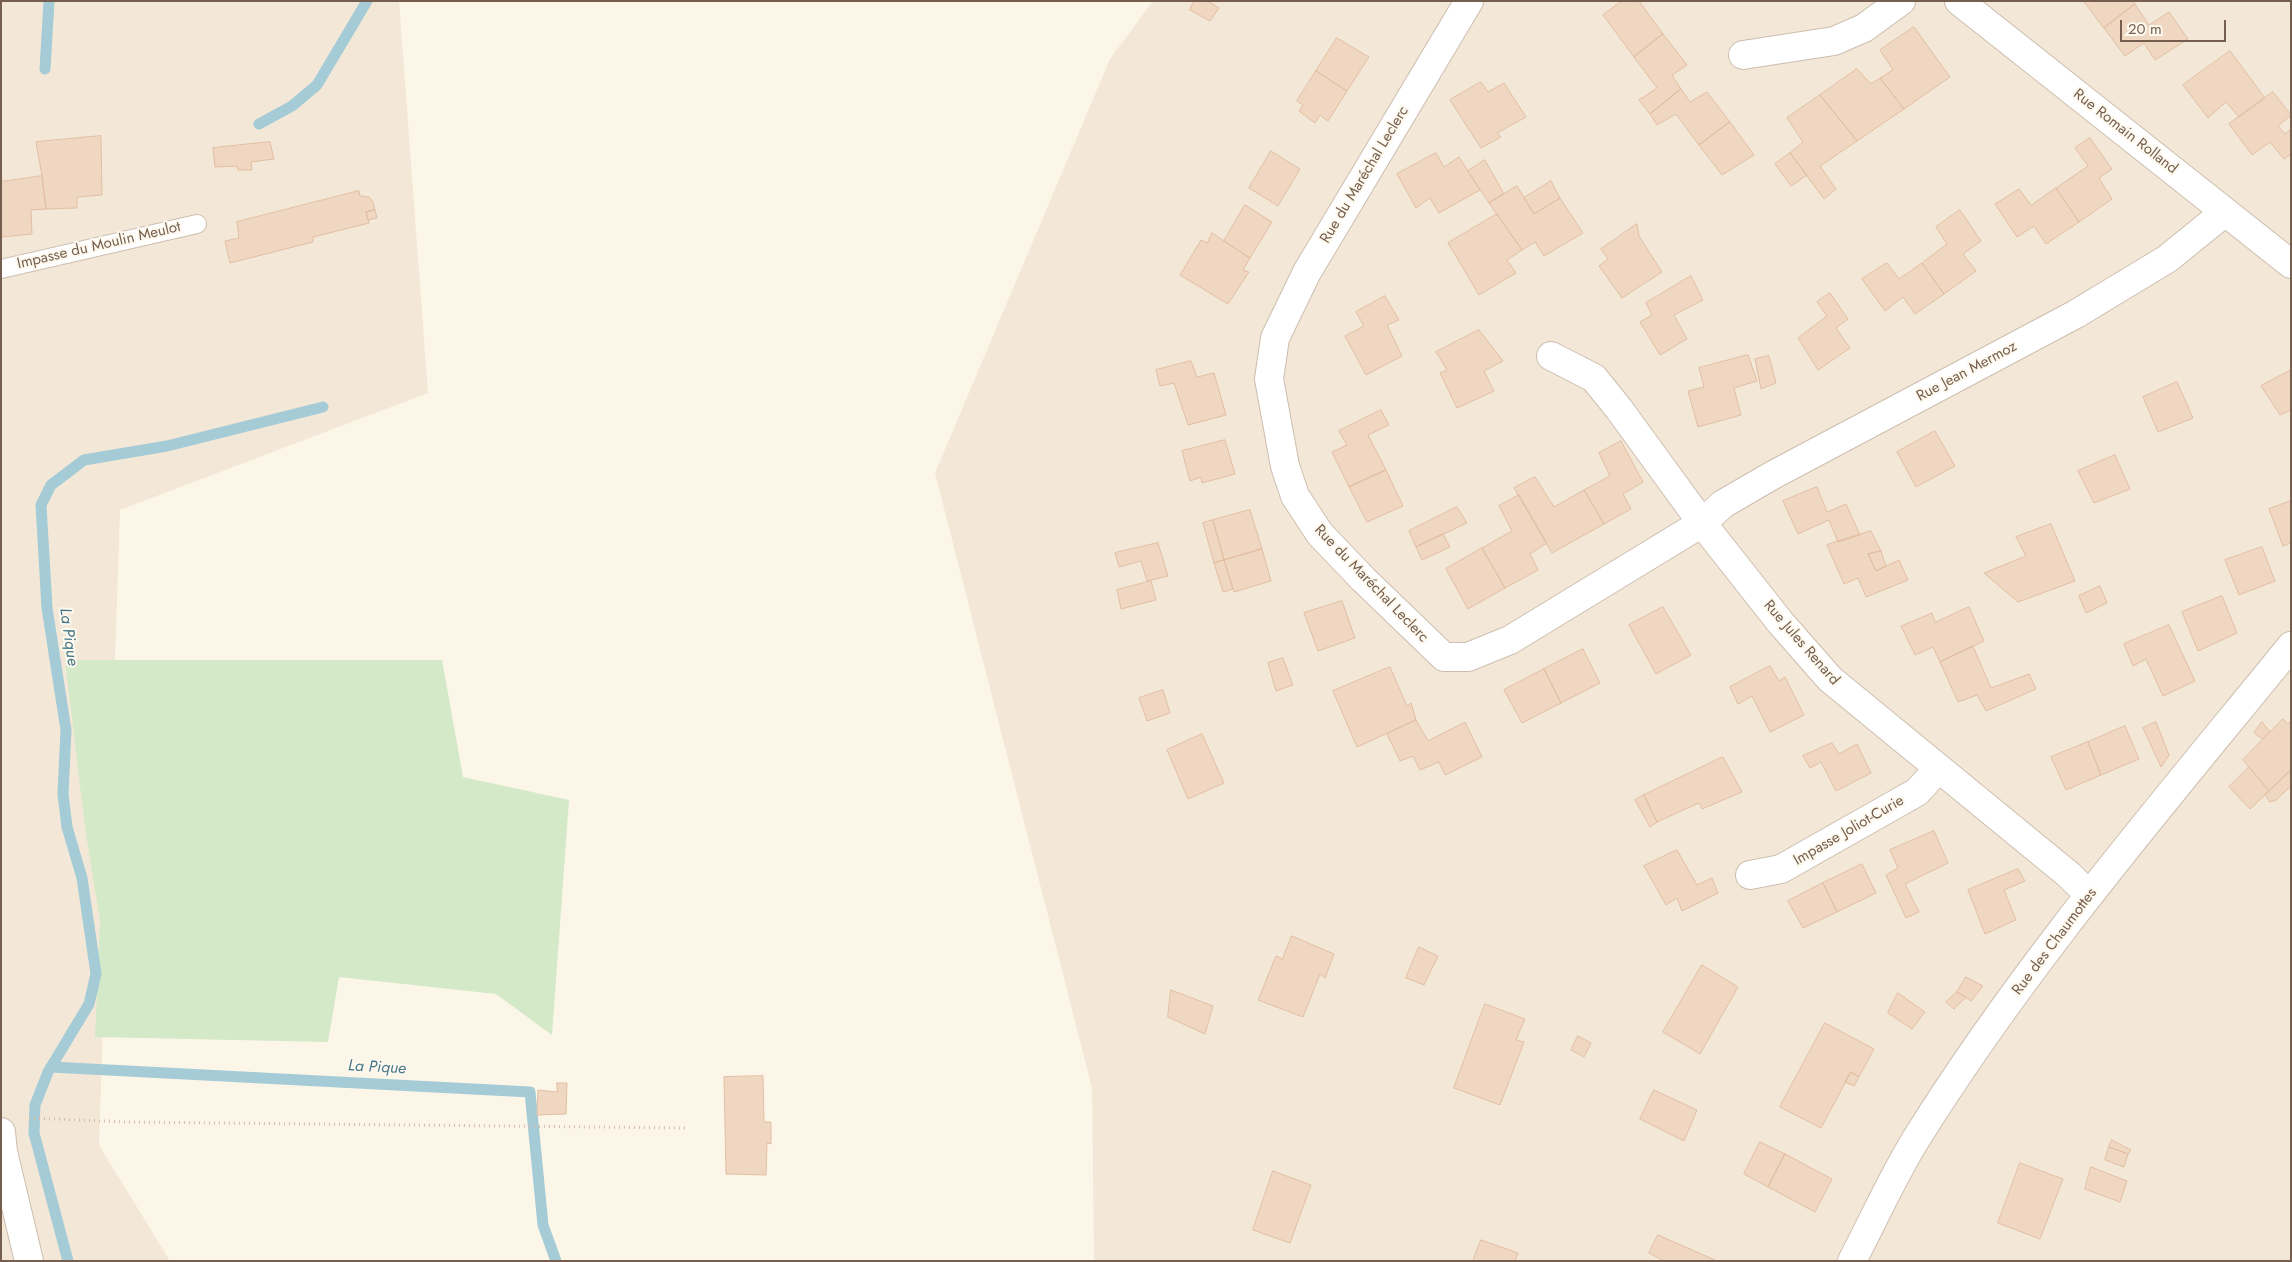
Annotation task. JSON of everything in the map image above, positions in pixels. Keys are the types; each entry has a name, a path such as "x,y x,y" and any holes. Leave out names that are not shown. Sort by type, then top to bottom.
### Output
{"street":[{"name":"Rue du Maréchal Leclerc","path":"1469,1 1307,272 1274,338 1269,379 1285,466 1295,496 1320,534 1363,580 1444,657 1468,657 1510,640 1702,522"},
{"path":"1743,55 1834,41 1864,28 1902,1"},
{"name":"Rue Romain Rolland","path":"1959,1 2291,264"},
{"name":"Rue Jean Mermoz","path":"1702,522 1723,504 1773,475 2076,314 2167,258 2225,212"},
{"name":"Rue Jules Renard","path":"1551,356 1594,378 1780,622 1830,679 2069,875 2089,895"},
{"name":"Rue des Chaumottes","path":"1852,1261 1915,1141 1992,1025 2089,895 2291,646"},
{"name":"Impasse Joliot-Curie","path":"1750,875 1781,869 1790,864 1917,792 1938,769"},
{"path":"1,1132 3,1152 25,1260"}],"lane":[{"name":"Impasse du Moulin Meulot","path":"1,269 197,224"}],"path":[{"path":"26,1118 128,1122 688,1128"}],"shaded area":[{"path":"1,1 399,1 428,393 120,510 99,1145 170,1261 1,1261"},
{"path":"1153,1 2291,1 2291,1261 1094,1261 1092,1088 935,473 1110,59"}],"green space":[{"path":"65,660 442,660 463,777 569,800 552,1035 496,994 339,977 328,1042 95,1037 100,921 85,827"}],"building":[{"path":"1194,1 1208,1 1219,8 1210,21 1190,10"},
{"path":"1622,1 1639,1 1663,34 1634,57 1603,15"},
{"path":"2084,1 2133,1 2135,4 2104,28"},
{"path":"2135,4 2149,25 2169,12 2188,39 2155,60 2144,43 2125,56 2104,28"},
{"path":"1914,27 1950,77 1904,109 1880,78 1893,70 1880,50"},
{"path":"1663,34 1687,65 1672,75 1681,89 1650,114 1639,100 1657,88 1634,57"},
{"path":"1337,38 1369,57 1347,91 1316,71"},
{"path":"2230,51 2265,98 2239,117 2226,102 2208,118 2183,85"},
{"path":"1857,69 1871,84 1880,78 1904,109 1857,141 1820,95"},
{"path":"1316,71 1347,91 1328,121 1320,115 1315,123 1299,111 1303,105 1297,101"},
{"path":"1481,82 1488,92 1504,83 1526,117 1497,133 1501,137 1481,148 1450,100"},
{"path":"1681,89 1690,102 1707,92 1730,122 1699,145 1676,114 1657,125 1650,114"},
{"path":"2273,92 2291,115 2278,126 2285,134 2291,129 2291,154 2284,159 2270,142 2252,155 2229,124"},
{"path":"1820,95 1857,141 1820,166 1836,189 1824,199 1790,153 1803,142 1787,118"},
{"path":"1730,122 1754,155 1722,175 1699,145"},
{"path":"101,136 102,195 77,197 77,208 46,209 36,142"},
{"path":"2090,138 2112,169 2099,178 2112,199 2079,222 2056,188 2088,166 2075,148"},
{"path":"270,142 274,159 251,162 252,170 238,170 237,166 215,167 213,148"},
{"path":"1271,151 1300,169 1278,206 1249,188"},
{"path":"1436,153 1444,167 1459,157 1480,190 1439,213 1430,198 1416,208 1397,174"},
{"path":"1790,153 1807,175 1791,186 1775,164"},
{"path":"1485,160 1504,194 1489,203 1468,171"},
{"path":"42,176 46,209 31,210 32,234 1,237 1,182"},
{"path":"1551,181 1560,198 1534,214 1524,198"},
{"path":"1517,186 1534,214 1560,198 1583,233 1544,256 1535,242 1522,250 1489,203"},
{"path":"2056,188 2079,222 2046,244 2034,226 2017,237 1995,204 2019,189 2031,205"},
{"path":"359,191 360,196 369,197 373,202 375,210 366,212 369,223 313,237 313,242 230,263 225,241 239,238 237,222"},
{"path":"1245,205 1272,222 1250,258 1224,241"},
{"path":"375,210 377,218 368,220 366,212"},
{"path":"1960,210 1981,241 1963,254 1976,271 1944,294 1922,263 1947,244 1936,227"},
{"path":"1497,214 1522,250 1507,260 1516,273 1479,295 1448,243"},
{"path":"1637,224 1639,236 1662,272 1622,298 1599,266 1608,259 1601,249"},
{"path":"1212,233 1250,258 1243,270 1249,272 1228,304 1180,275 1201,240 1207,243"},
{"path":"1887,263 1899,279 1922,263 1944,294 1915,314 1903,297 1885,311 1862,279"},
{"path":"1691,276 1703,300 1674,315 1687,339 1660,355 1640,322 1652,315 1646,303"},
{"path":"1830,293 1848,319 1836,328 1850,348 1818,370 1798,338 1827,316 1817,302"},
{"path":"1385,296 1399,320 1387,325 1402,356 1366,375 1345,336 1364,326 1356,312"},
{"path":"1479,330 1503,361 1484,371 1494,391 1457,408 1440,373 1447,370 1436,352"},
{"path":"1748,355 1757,381 1734,388 1741,415 1698,427 1688,391 1704,387 1699,368"},
{"path":"1769,356 1776,383 1761,389 1755,359"},
{"path":"1191,361 1197,377 1214,373 1226,415 1188,425 1174,383 1160,386 1156,370"},
{"path":"2291,370 2291,410 2280,415 2261,386"},
{"path":"2177,382 2193,418 2158,432 2143,397"},
{"path":"1381,410 1389,425 1368,435 1386,470 1349,487 1332,452 1347,445 1339,431"},
{"path":"1935,431 1955,466 1916,487 1897,452"},
{"path":"1225,440 1235,474 1202,483 1201,477 1190,481 1182,451"},
{"path":"1621,441 1643,482 1623,494 1631,509 1604,524 1584,490 1610,476 1599,453"},
{"path":"2115,455 2130,489 2094,503 2078,471"},
{"path":"1386,470 1403,506 1367,522 1349,487"},
{"path":"1535,477 1554,507 1584,490 1604,524 1552,553 1514,488"},
{"path":"1817,487 1827,512 1846,504 1860,535 1838,542 1829,520 1798,534 1783,501"},
{"path":"1519,495 1547,543 1530,554 1538,570 1505,588 1482,548 1512,531 1499,506"},
{"path":"2291,501 2291,543 2283,546 2269,509"},
{"path":"1457,507 1467,523 1416,547 1409,531"},
{"path":"1250,510 1262,549 1224,560 1213,520"},
{"path":"1213,520 1224,560 1214,563 1203,523"},
{"path":"2051,524 2075,581 2018,602 1984,573 2026,556 2016,537"},
{"path":"1871,531 1881,551 1868,554 1876,571 1899,560 1908,580 1866,597 1858,578 1844,584 1827,545"},
{"path":"1443,534 1450,547 1422,560 1416,547"},
{"path":"1158,543 1168,576 1147,581 1141,561 1119,567 1115,553"},
{"path":"2262,547 2275,581 2239,595 2225,560"},
{"path":"1482,548 1505,588 1468,609 1446,569"},
{"path":"1262,549 1271,581 1234,592 1224,560"},
{"path":"1881,551 1886,566 1876,571 1868,554"},
{"path":"1224,560 1233,589 1223,592 1214,563"},
{"path":"1151,581 1156,600 1121,609 1117,590"},
{"path":"2100,586 2107,603 2086,613 2079,596"},
{"path":"2222,596 2237,633 2198,651 2182,612"},
{"path":"1342,601 1355,638 1318,651 1304,613"},
{"path":"1663,607 1691,655 1656,674 1629,625"},
{"path":"1969,607 1984,641 1940,662 1933,647 1915,655 1901,626 1932,613 1935,622"},
{"path":"2169,625 2195,681 2163,696 2146,659 2133,666 2124,644"},
{"path":"1973,646 1991,688 2029,674 2036,689 1986,711 1977,695 1958,702 1940,662"},
{"path":"1583,649 1600,683 1561,703 1544,669"},
{"path":"1283,658 1293,685 1276,691 1268,663"},
{"path":"1770,666 1779,681 1785,677 1804,715 1770,732 1752,696 1738,704 1730,687"},
{"path":"1390,667 1407,706 1411,703 1416,720 1357,747 1333,691"},
{"path":"1544,669 1561,703 1522,723 1504,690"},
{"path":"1163,690 1170,713 1147,721 1139,698"},
{"path":"2283,719 2288,724 2291,721 2291,770 2269,791 2243,760"},
{"path":"1416,720 1428,741 1465,722 1482,757 1445,775 1439,762 1420,770 1413,756 1400,761 1387,734"},
{"path":"2156,722 2169,755 2161,767 2143,728"},
{"path":"2262,722 2270,732 2263,739 2254,733"},
{"path":"2125,726 2139,759 2101,775 2088,742"},
{"path":"1202,734 1224,783 1188,799 1167,750"},
{"path":"2088,742 2101,775 2066,790 2051,757"},
{"path":"1832,743 1839,754 1857,744 1871,773 1836,791 1821,762 1810,768 1803,756"},
{"path":"1723,757 1742,792 1702,809 1699,803 1657,822 1644,795"},
{"path":"2249,767 2269,791 2250,809 2229,787"},
{"path":"2291,770 2291,786 2276,800 2270,802 2265,795"},
{"path":"1644,795 1657,822 1650,827 1635,800"},
{"path":"1934,831 1948,863 1905,884 1919,912 1906,918 1886,875 1898,868 1890,850"},
{"path":"1677,850 1697,885 1712,878 1718,893 1682,911 1677,898 1666,905 1644,866"},
{"path":"1862,864 1876,893 1837,912 1823,883"},
{"path":"2018,869 2025,881 2004,890 2016,920 1985,934 1968,890"},
{"path":"1823,883 1837,912 1803,928 1788,901"},
{"path":"1292,936 1334,954 1325,978 1320,974 1303,1017 1258,1000 1276,956 1282,959"},
{"path":"1419,947 1438,956 1424,985 1406,978"},
{"path":"1702,965 1738,987 1700,1054 1663,1032"},
{"path":"1966,977 1983,986 1971,1001 1957,992"},
{"path":"1171,990 1213,1006 1205,1034 1168,1017"},
{"path":"1957,992 1966,997 1954,1009 1946,1002"},
{"path":"1898,993 1925,1012 1912,1029 1888,1013"},
{"path":"1485,1004 1525,1019 1516,1040 1524,1042 1500,1105 1454,1088"},
{"path":"1825,1023 1874,1049 1859,1077 1851,1072 1821,1128 1780,1107"},
{"path":"1578,1036 1591,1043 1584,1057 1571,1050"},
{"path":"1851,1072 1859,1077 1854,1086 1845,1082"},
{"path":"763,1076 764,1122 771,1122 771,1144 767,1143 766,1175 726,1174 724,1077"},
{"path":"557,1083 567,1083 566,1114 537,1115 538,1090 557,1092"},
{"path":"1654,1090 1697,1110 1684,1141 1640,1119"},
{"path":"2112,1140 2131,1150 2128,1154 2109,1147"},
{"path":"1760,1142 1785,1154 1768,1187 1744,1174"},
{"path":"2109,1147 2128,1154 2124,1167 2105,1160"},
{"path":"1785,1154 1832,1179 1815,1212 1768,1187"},
{"path":"2020,1163 2063,1179 2040,1239 1998,1223"},
{"path":"2091,1167 2127,1181 2120,1202 2085,1189"},
{"path":"1273,1171 1311,1185 1290,1243 1253,1230"},
{"path":"1658,1235 1717,1261 1664,1261 1649,1253"},
{"path":"1481,1240 1518,1253 1515,1261 1473,1261"}],"waterway":[{"name":"La Pique","path":"45,69 49,1"},
{"path":"259,124 292,106 317,85 367,1"},
{"name":"La Pique","path":"68,1261 34,1133 35,1105 48,1072 89,1004 96,974 82,878 67,827 63,794 66,730 47,608 41,505 51,485 84,460 167,446 323,407"},
{"name":"La Pique","path":"51,1067 530,1092 543,1225 556,1261"}]}
